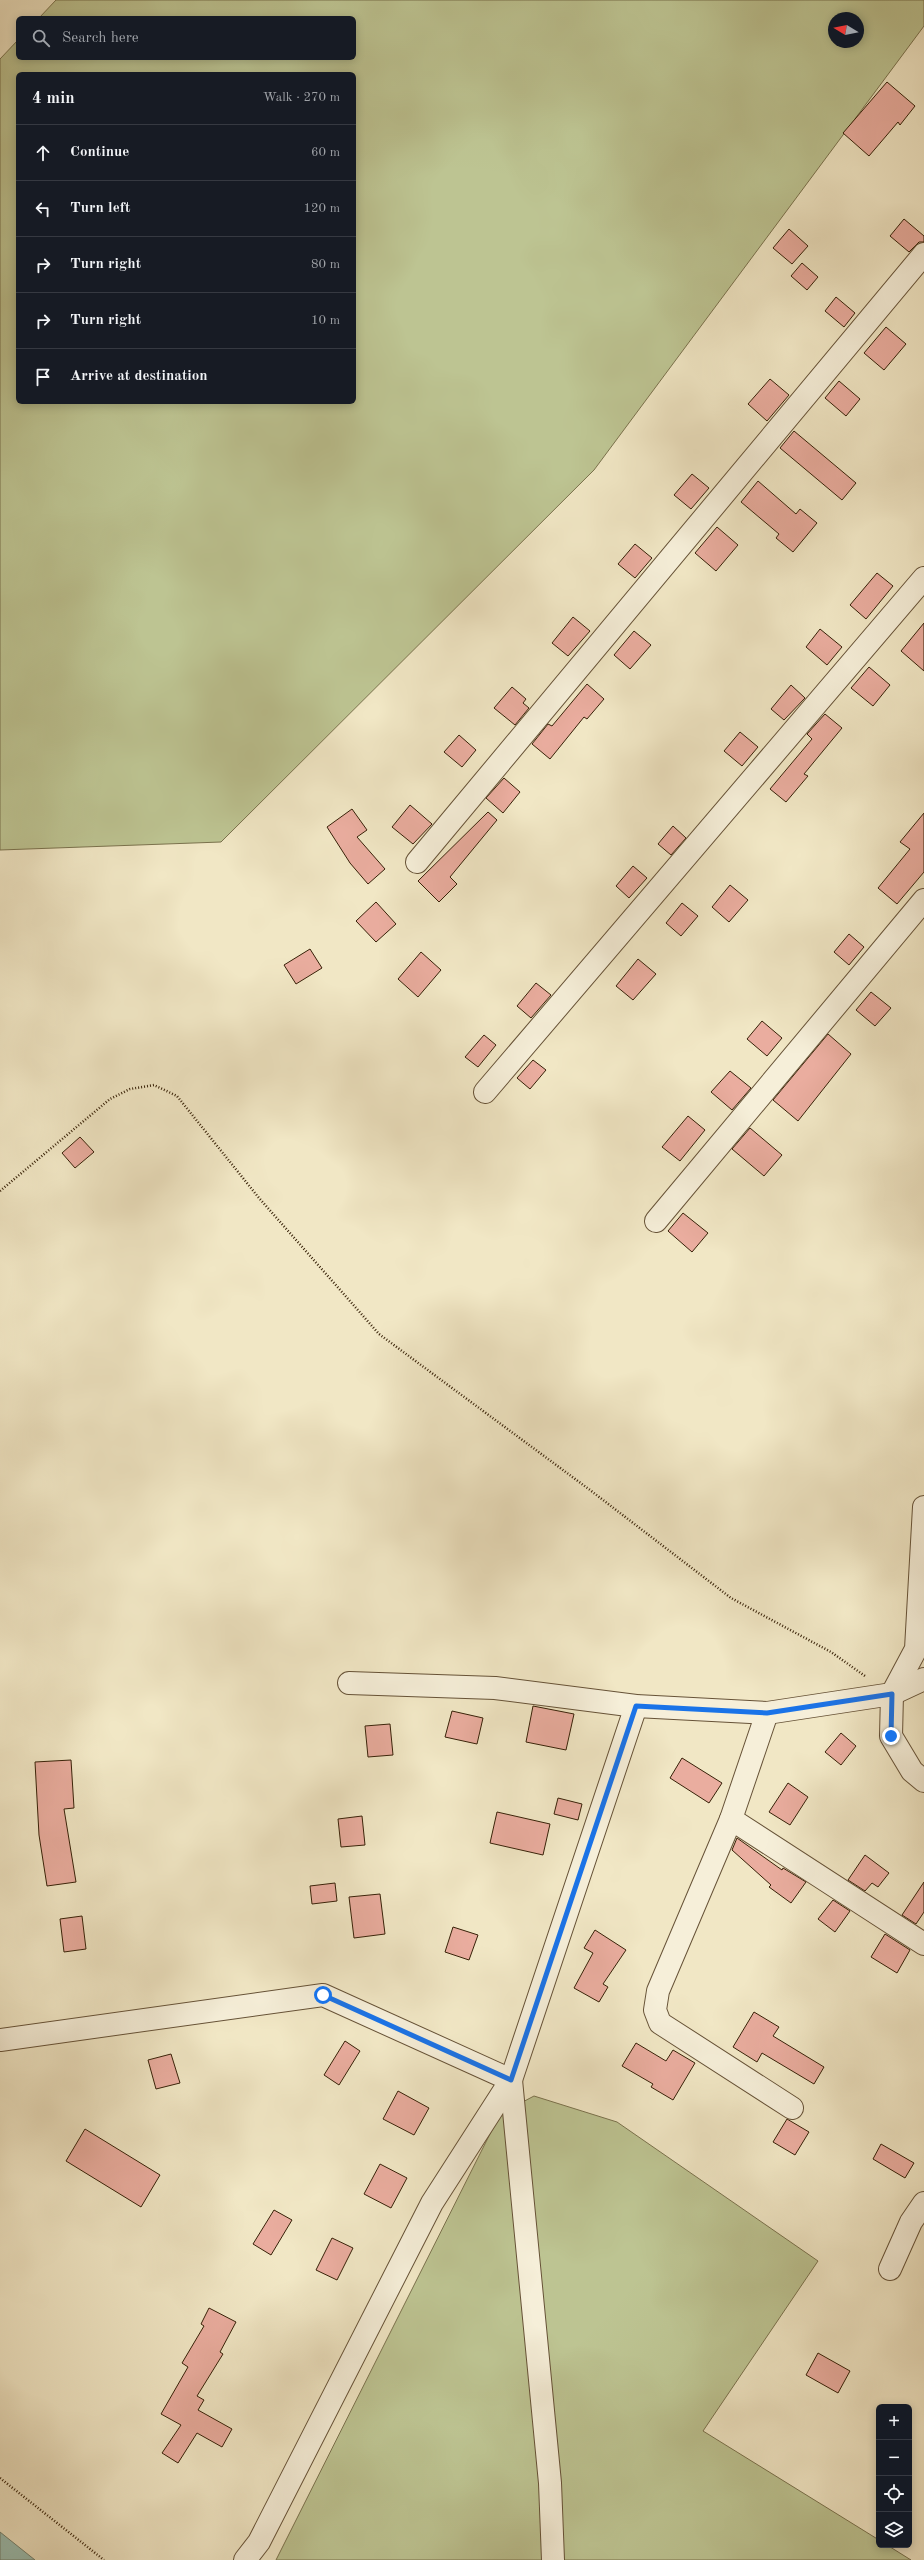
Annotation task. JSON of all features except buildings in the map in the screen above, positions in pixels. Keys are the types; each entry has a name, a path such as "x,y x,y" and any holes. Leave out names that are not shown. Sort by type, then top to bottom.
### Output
{"street":[{"path":"417,862 924,254"},
{"path":"485,1092 924,578"},
{"path":"656,1221 924,900"},
{"path":"924,1507 916,1649 892,1694 891,1736 912,1771 924,1781"},
{"path":"349,1683 496,1688 636,1706 767,1713 892,1694 924,1679"},
{"path":"245,2560 259,2542 432,2203 511,2080 636,1706"},
{"path":"767,1713 731,1819 658,1991 655,2010 660,2023 792,2108"},
{"path":"731,1819 924,1944"},
{"path":"0,2040 323,1995 511,2080"},
{"path":"511,2080 550,2483 553,2560"},
{"path":"890,2269 910,2222 924,2203"}],"path":[{"path":"0,1191 110,1099 130,1089 154,1085 177,1096 259,1198 379,1334 590,1490 731,1598 831,1652 892,1694"},
{"path":"0,2478 104,2560"}],"green space":[{"path":"56,0 924,0 924,26 594,470 221,842 0,850 0,59 16,42 16,60 356,60 356,16 41,16"},
{"path":"534,2096 617,2122 818,2261 703,2431 876,2538 876,2548 892,2548 911,2560 276,2560 500,2114"}],"water":[{"path":"0,2532 35,2560 0,2560"}],"route":[{"path":"323,1995 511,2080 636,1706 767,1713 892,1694 891,1736"}]}
